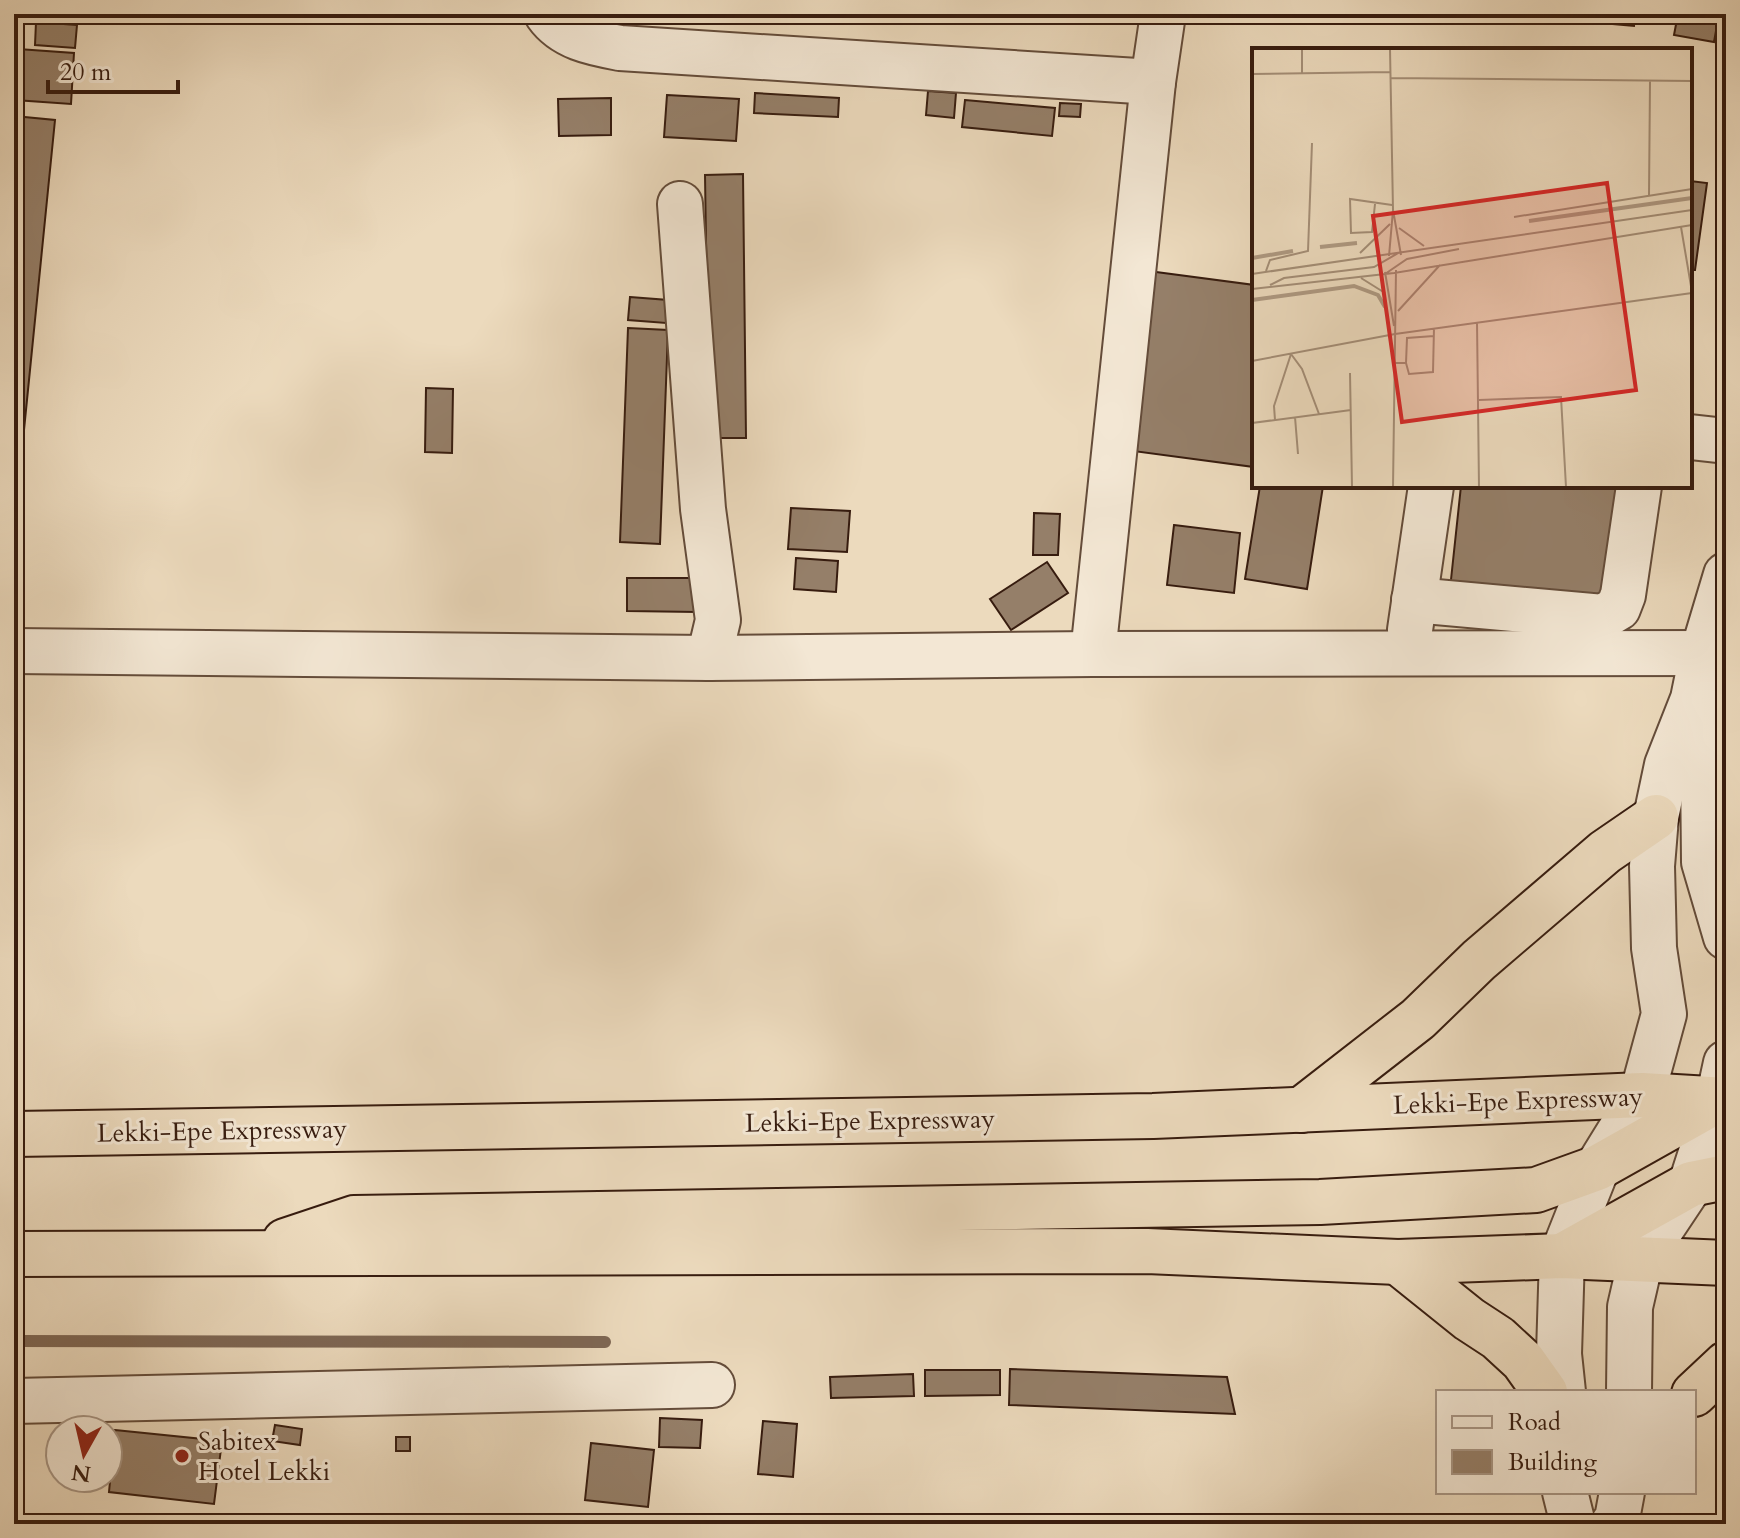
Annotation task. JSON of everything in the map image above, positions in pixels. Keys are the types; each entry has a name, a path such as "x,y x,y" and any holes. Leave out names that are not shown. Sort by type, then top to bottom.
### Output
{"highway":[{"path":"1301,1110 1418,1019 1479,960 1605,852 1656,817"},
{"path":"249,1253 354,1218 1320,1202 1536,1190 1597,1168 1723,1088"},
{"name":"Lekki-Epe Expressway","path":"14,1134 1153,1116 1642,1095 1723,1088"},
{"path":"1562,1256 1709,1180"},
{"path":"14,1254 1147,1251 1398,1262 1562,1256 1726,1263"},
{"path":"1398,1262 1469,1319 1498,1338 1523,1361 1544,1390"},
{"path":"1696,1392 1726,1364"}],"street":[{"path":"547,14 555,25 585,41 620,48 1153,82"},
{"path":"1093,654 1153,82 1163,14"},
{"path":"680,204 703,509 718,620 709,658"},
{"path":"1692,437 1726,441"},
{"path":"1407,653 1431,488"},
{"path":"1414,600 1603,617 1618,608 1623,595 1639,488"},
{"path":"1563,1390 1559,1354 1562,1256 1597,1168 1642,1095 1664,1014 1654,948 1652,866 1656,817 1667,765 1714,654 1726,575"},
{"path":"14,651 709,658 1093,654 1714,654"},
{"path":"1693,699 1703,766 1704,862 1726,937"},
{"path":"1629,1390 1630,1307 1641,1259 1709,1180 1723,1088"},
{"path":"14,1401 712,1385"},
{"path":"1566,1494 1573,1524"},
{"path":"1613,1524 1617,1519 1622,1494"}],"building":[{"path":"1603,14 1635,14 1634,26 1602,23"},
{"path":"1678,14 1719,14 1714,42 1674,35"},
{"path":"36,22 77,25 75,48 35,45"},
{"path":"18,49 74,53 71,104 15,100"},
{"path":"928,91 956,93 954,118 926,115"},
{"path":"755,93 839,98 838,117 754,113"},
{"path":"667,95 739,99 736,141 664,137"},
{"path":"611,98 611,135 559,136 558,99"},
{"path":"965,100 1055,108 1052,136 962,127"},
{"path":"1060,103 1081,104 1080,117 1059,116"},
{"path":"14,116 55,120 14,530"},
{"path":"743,174 746,438 709,438 705,175"},
{"path":"1692,181 1707,183 1695,270 1692,270"},
{"path":"1141,270 1252,285 1252,467 1118,449"},
{"path":"630,297 668,300 666,323 628,320"},
{"path":"628,328 668,330 660,544 620,542"},
{"path":"426,388 453,389 452,453 425,452"},
{"path":"1260,488 1323,488 1307,589 1245,579"},
{"path":"1461,488 1617,488 1604,605 1450,589"},
{"path":"791,508 850,511 847,552 788,549"},
{"path":"1034,513 1060,514 1058,555 1033,555"},
{"path":"1174,525 1240,533 1234,593 1167,585"},
{"path":"796,558 838,561 836,592 794,589"},
{"path":"1047,562 1068,593 1011,630 990,599"},
{"path":"627,578 697,578 697,612 627,611"},
{"path":"1010,1369 1227,1377 1235,1414 1009,1405"},
{"path":"925,1370 1000,1370 1000,1395 925,1396"},
{"path":"913,1374 914,1396 831,1398 830,1377"},
{"path":"660,1418 702,1420 700,1448 659,1447"},
{"path":"763,1421 797,1424 793,1477 758,1474"},
{"path":"275,1425 302,1429 300,1445 272,1441"},
{"path":"124,1431 222,1441 214,1504 124,1494"},
{"path":"396,1437 410,1437 410,1451 396,1451"},
{"path":"591,1443 654,1450 648,1507 585,1500"}],"waterway":[{"path":"14,1341 605,1342"}],"place":[{"name":"Sabitex Hotel Lekki","path":"182,1456"}]}
